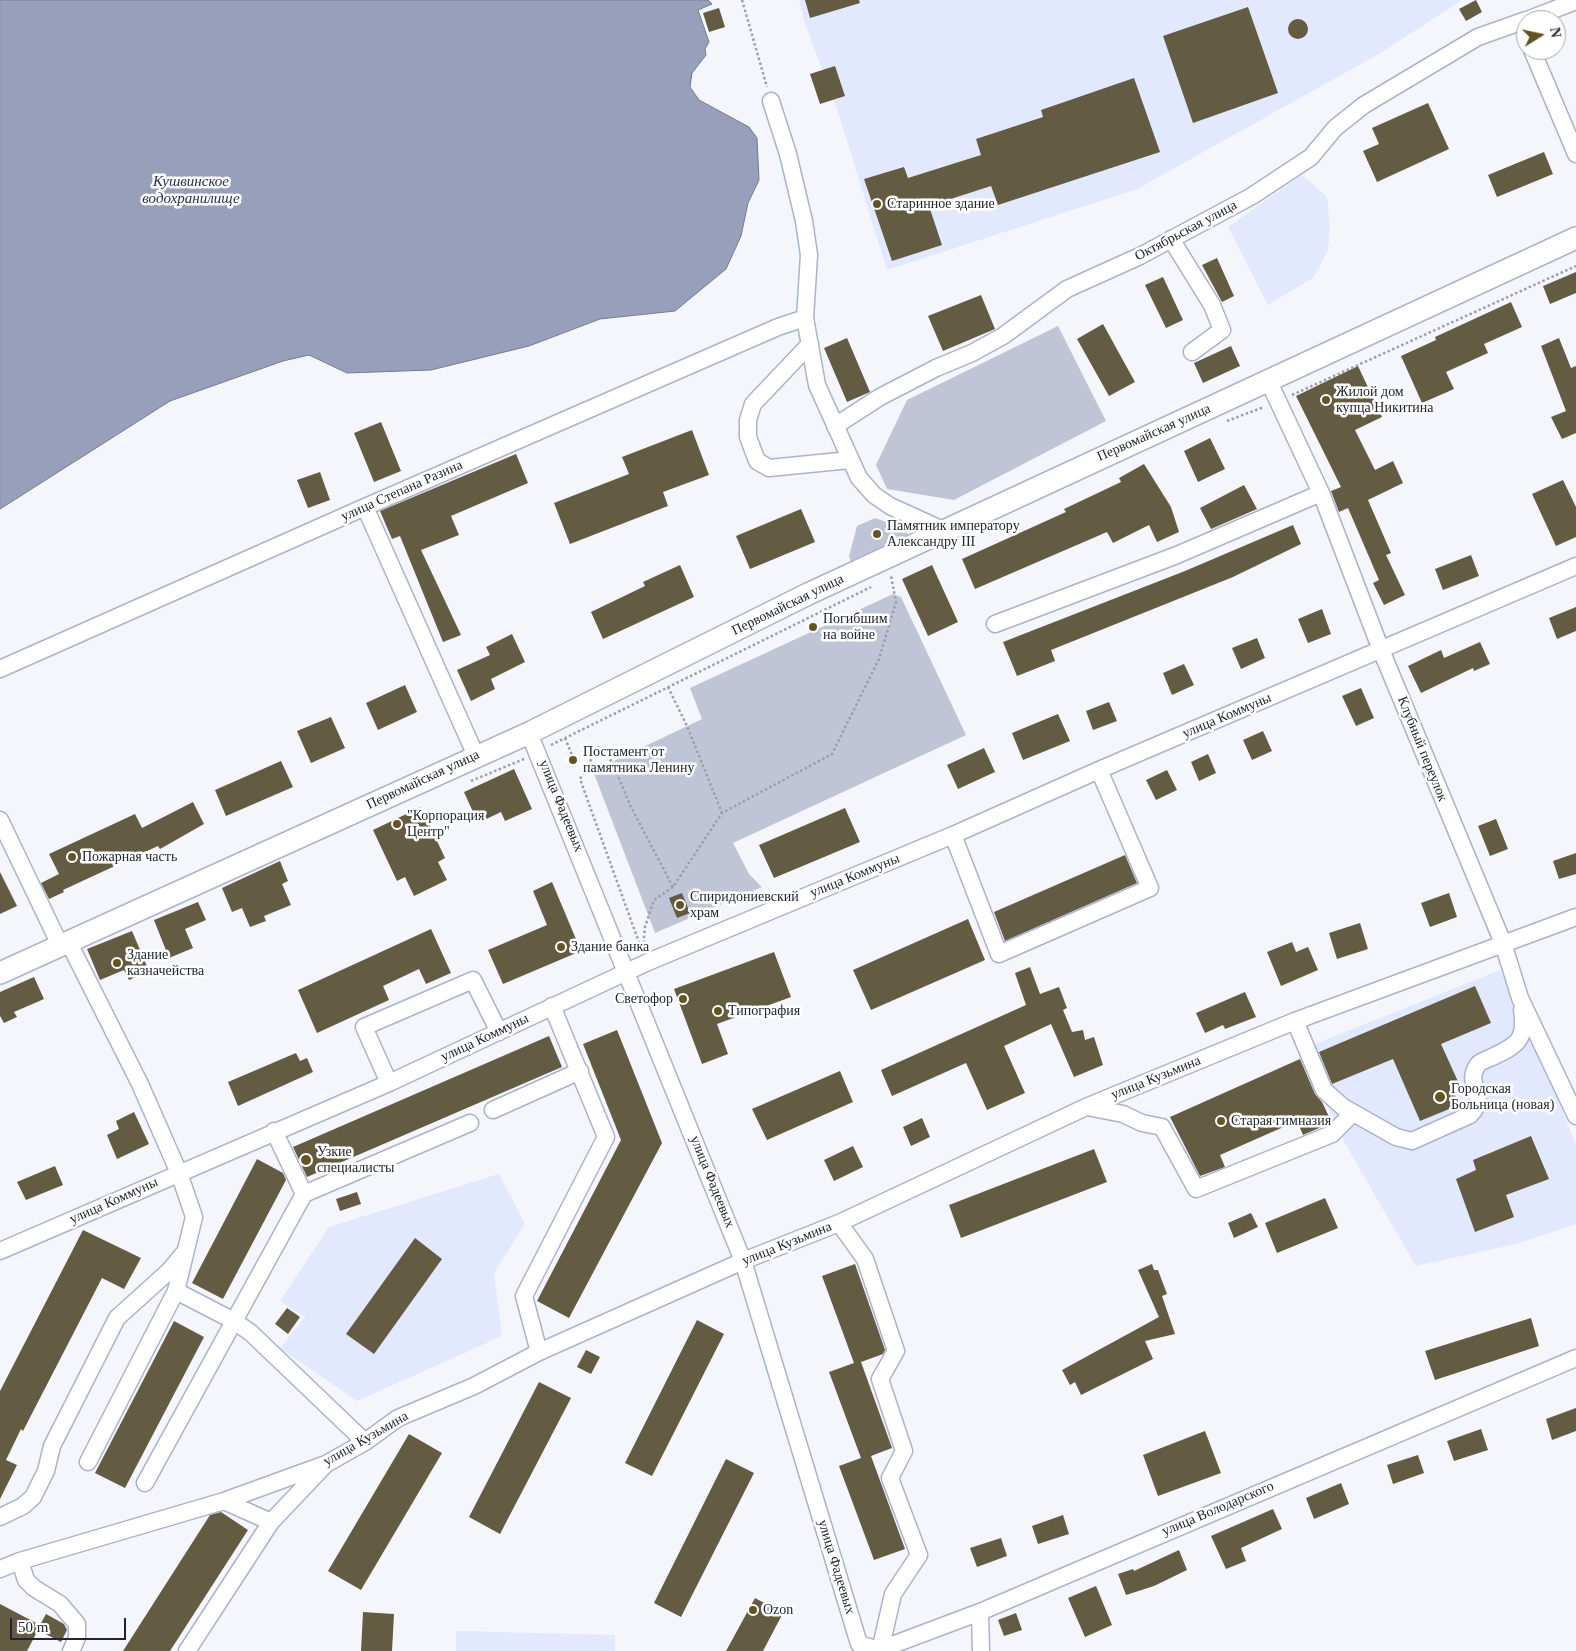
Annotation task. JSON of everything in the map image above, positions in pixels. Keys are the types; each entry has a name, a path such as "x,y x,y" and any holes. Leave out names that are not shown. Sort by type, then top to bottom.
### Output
{"main road":[{"name":"Первомайская улица","path":"0,973 529,733 808,594 1110,452 1269,382 1576,238"}],"street":[{"name":"Октябрьская улица","path":"1556,10 1576,1"},
{"name":"Октябрьская улица","path":"835,426 880,397 1003,336 1067,289 1172,239 1252,196 1311,157 1336,128 1364,105 1478,37 1516,26"},
{"path":"1536,60 1576,154"},
{"path":"772,101 788,154 810,255 805,318 818,385 859,478 874,495 890,506 944,531"},
{"path":"1172,239 1212,305 1222,330 1192,352"},
{"name":"улица Степана Разина","path":"0,669 365,507 778,327 805,318"},
{"path":"810,344 752,404 748,420 748,437 757,461 769,468 850,460"},
{"name":"Клубный переулок","path":"1269,382 1321,493 1381,650 1503,943 1520,998 1576,1116"},
{"path":"995,624 1177,555 1321,493"},
{"path":"365,507 476,756"},
{"name":"улица Коммуны","path":"0,1251 388,1083 628,971 953,835 1099,770 1576,566"},
{"name":"улица Фадеевых","path":"529,733 539,752 628,971 667,1050 744,1261 858,1648"},
{"path":"953,835 999,954 1150,888 1099,770"},
{"path":"0,820 140,1084 179,1173 194,1217 176,1291 88,1462"},
{"name":"улица Кузьмина","path":"0,1569 20,1561 224,1500 326,1464 365,1442 398,1418 474,1386 539,1352 744,1261 839,1223 1086,1107 1296,1021 1576,917"},
{"path":"388,1083 364,1027 473,980 499,1032"},
{"path":"1296,1021 1324,1090 1353,1113 1405,1141 1412,1141 1470,1115 1479,1102 1479,1096 1472,1079 1478,1064 1516,1044 1523,1034 1524,1024 1520,998"},
{"path":"539,1352 524,1296 606,1137 552,1006"},
{"path":"493,1110 580,1071"},
{"path":"1086,1107 1123,1114 1142,1123 1162,1127 1196,1190 1332,1134 1353,1113"},
{"path":"145,1483 304,1194 470,1122"},
{"path":"274,1131 304,1194"},
{"path":"839,1223 865,1259 896,1350 880,1379 904,1451 890,1478 919,1555 893,1594 879,1650 858,1648"},
{"path":"0,1517 23,1506 33,1497 46,1471 52,1446 117,1318 169,1271 188,1248"},
{"path":"176,1291 234,1321 272,1352 365,1442"},
{"name":"улица Володарского","path":"879,1650 980,1612 1576,1358"},
{"path":"187,1651 270,1522 326,1464"},
{"path":"224,1500 270,1522"},
{"path":"20,1561 26,1580 34,1588 60,1604 77,1624 77,1638 71,1651"},
{"path":"980,1612 981,1651"}],"path":[{"path":"742,0 772,101"},
{"path":"1224,423 1278,402 1576,266"},
{"path":"885,580 900,572"},
{"path":"673,887 631,807 612,762 599,746 580,779 642,952 645,927 654,900 673,887 722,813 832,754 879,659 896,602 892,576"},
{"path":"467,783 539,752 876,584"},
{"path":"668,687 687,726 722,813"},
{"path":"565,738 572,755"}],"shaded area":[{"path":"799,0 1462,0 1379,54 1137,189 887,270 838,112 804,21"},
{"path":"1302,175 1327,197 1330,226 1328,250 1314,277 1268,305 1228,227"},
{"path":"1058,326 1106,421 954,500 887,489 876,465 907,400"},
{"path":"875,518 905,529 909,537 852,564 849,556 857,526"},
{"path":"893,594 901,597 966,735 733,843 749,874 762,887 655,933 593,771 702,719 690,688"},
{"name":"Городская Больница (новая)","path":"1505,968 1576,1145 1576,1224 1516,1244 1416,1266 1347,1147 1300,1050"},
{"path":"499,1174 525,1224 494,1273 502,1336 357,1401 280,1348 305,1317 280,1301 329,1227"},
{"path":"456,1631 615,1635 615,1651 456,1651"}],"water":[{"name":"Кушвинское водохранилище","path":"0,0 708,0 712,4 698,10 709,42 705,49 706,55 692,73 690,87 699,100 749,127 757,138 759,180 748,203 741,236 726,269 675,311 600,319 529,346 431,370 347,373 309,355 283,361 170,401 0,509"}],"building":[{"path":"805,0 859,0 860,3 810,18"},
{"path":"1476,0 1482,12 1466,21 1459,9"},
{"path":"1248,7 1278,93 1193,123 1163,36"},
{"path":"719,8 725,27 709,32 703,13"},
{"path":"1298,19 1305,22 1308,29 1305,36 1298,39 1291,36 1288,29 1291,22"},
{"path":"835,66 845,96 820,104 810,74"},
{"path":"1134,78 1160,152 998,205 991,186 929,206 942,245 892,261 864,179 904,167 908,178 981,155 976,139 1043,117 1041,110"},
{"path":"1428,103 1449,149 1377,182 1363,151 1379,144 1372,128"},
{"path":"1544,152 1553,174 1497,197 1488,175"},
{"path":"1217,258 1234,296 1222,302 1202,265"},
{"path":"1576,272 1576,293 1550,304 1543,286"},
{"path":"1163,277 1183,320 1166,328 1145,285"},
{"path":"981,295 995,329 943,351 928,316"},
{"path":"1511,302 1522,327 1484,344 1488,353 1446,372 1454,389 1422,403 1401,356 1436,340 1435,337"},
{"path":"1103,324 1135,382 1109,396 1077,339"},
{"path":"847,338 870,392 847,402 824,348"},
{"path":"1559,338 1571,368 1576,366 1576,433 1562,439 1551,417 1566,411 1541,346"},
{"path":"1231,346 1240,366 1203,383 1194,363"},
{"path":"1358,366 1382,417 1355,430 1375,470 1393,461 1403,483 1368,500 1391,553 1386,555 1405,595 1384,605 1373,583 1379,580 1348,508 1339,512 1331,491 1341,487 1296,396"},
{"path":"381,422 401,471 374,482 354,433"},
{"path":"692,430 709,475 663,492 668,506 570,544 554,503 629,474 622,457"},
{"path":"1210,438 1225,469 1198,482 1184,451"},
{"path":"516,454 528,483 451,516 459,535 421,550 461,635 443,642 400,536 392,539 380,511"},
{"path":"1144,464 1171,507 1179,532 1157,542 1149,525 1113,543 1107,532 975,589 962,559 1066,512 1064,509 1121,482 1119,478"},
{"path":"320,472 330,500 308,508 297,480"},
{"path":"1563,480 1576,507 1576,537 1556,546 1532,494"},
{"path":"1244,485 1257,509 1211,529 1200,508"},
{"path":"801,509 815,542 750,569 736,536"},
{"path":"1293,525 1301,544 1233,577 1051,650 1055,661 1017,676 1003,642 1185,571"},
{"path":"1471,555 1479,576 1443,590 1435,569"},
{"path":"680,565 694,597 603,639 591,612 645,586 643,582"},
{"path":"932,565 958,622 928,636 902,579"},
{"path":"1576,607 1576,631 1557,639 1549,618"},
{"path":"1322,609 1331,634 1308,643 1298,619"},
{"path":"512,634 525,662 491,679 495,689 471,701 457,670 490,655 486,647"},
{"path":"1257,638 1265,658 1241,669 1232,648"},
{"path":"1480,642 1490,664 1474,671 1473,668 1421,693 1408,666 1441,650 1444,658"},
{"path":"1184,664 1194,685 1172,695 1163,673"},
{"path":"405,685 417,712 378,730 366,703"},
{"path":"1361,688 1374,718 1356,726 1342,696"},
{"path":"1109,702 1117,721 1093,730 1086,711"},
{"path":"1058,714 1070,741 1023,760 1012,733"},
{"path":"331,717 345,748 311,763 297,731"},
{"path":"1263,731 1272,751 1252,760 1243,740"},
{"path":"984,748 995,772 958,789 947,765"},
{"path":"1208,754 1216,773 1199,781 1191,762"},
{"path":"281,761 293,787 226,816 215,790"},
{"path":"514,769 532,809 505,821 501,812 478,823 464,792"},
{"path":"1167,770 1177,790 1156,800 1146,780"},
{"path":"193,802 204,824 160,849 158,846 63,890 64,892 49,899 41,883 59,874 49,854 135,814 142,828"},
{"path":"421,807 445,858 438,862 447,880 414,896 405,877 397,881 373,830"},
{"path":"845,808 860,842 774,878 759,845"},
{"path":"1496,819 1508,849 1490,856 1478,826"},
{"path":"1576,853 1576,874 1559,879 1553,861"},
{"path":"1125,855 1137,883 1005,941 994,912"},
{"path":"280,861 288,881 282,884 291,905 264,916 266,921 250,927 242,908 232,912 222,888"},
{"path":"0,872 17,906 0,914"},
{"path":"552,882 581,951 503,984 488,950 547,925 533,891"},
{"name":"Спиридониевский храм","path":"682,893 690,913 677,918 669,898"},
{"path":"1449,893 1457,917 1430,927 1421,903"},
{"path":"198,902 206,920 185,929 193,948 169,958 154,920"},
{"path":"968,919 985,960 871,1010 853,970"},
{"path":"1360,923 1368,949 1337,959 1329,933"},
{"path":"431,929 451,973 426,984 419,969 383,986 389,1000 317,1033 298,990"},
{"path":"132,931 149,971 129,980 124,970 100,980 87,949"},
{"path":"1292,942 1296,952 1308,947 1318,970 1281,986 1267,952"},
{"name":"Типография","path":"774,952 791,997 717,1024 728,1054 702,1064 674,989"},
{"path":"1030,967 1040,994 1059,987 1067,1008 1063,1010 1072,1032 1083,1030 1085,1040 1094,1037 1103,1065 1074,1077 1051,1024 1004,1046 1025,1093 987,1110 966,1063 892,1096 881,1070 1026,1005 1015,973"},
{"path":"34,977 44,999 14,1012 17,1017 4,1023 0,1016 0,992"},
{"path":"1475,986 1491,1023 1441,1044 1460,1086 1453,1089 1459,1105 1420,1121 1393,1059 1332,1084 1319,1052"},
{"path":"1245,992 1256,1017 1225,1029 1223,1025 1205,1033 1196,1013"},
{"path":"617,1030 662,1143 569,1318 537,1301 621,1140 583,1044"},
{"path":"549,1036 562,1067 307,1177 293,1147"},
{"path":"296,1053 300,1061 307,1058 313,1072 238,1106 228,1082"},
{"name":"Старая гимназия","path":"1300,1059 1315,1094 1322,1102 1331,1121 1303,1135 1297,1121 1220,1155 1225,1167 1200,1176 1170,1117"},
{"path":"840,1071 853,1102 767,1140 752,1109"},
{"path":"134,1112 149,1144 117,1159 107,1135 119,1129 116,1121"},
{"path":"922,1118 930,1137 911,1146 903,1127"},
{"path":"1531,1136 1549,1179 1506,1195 1514,1217 1475,1232 1456,1179 1476,1170 1473,1160"},
{"path":"853,1146 863,1167 834,1181 824,1160"},
{"path":"1094,1149 1107,1182 961,1238 949,1205"},
{"path":"257,1159 283,1173 286,1180 223,1299 192,1283"},
{"path":"55,1166 63,1185 26,1200 17,1182"},
{"path":"357,1192 361,1204 340,1211 336,1199"},
{"path":"1325,1198 1338,1228 1277,1253 1265,1223"},
{"path":"1251,1213 1258,1227 1234,1238 1228,1223"},
{"path":"83,1230 141,1258 124,1289 102,1278 23,1431 21,1429 6,1460 17,1465 0,1499 0,1391"},
{"path":"415,1238 442,1259 374,1354 346,1334"},
{"path":"855,1264 885,1350 883,1354 861,1362 892,1448 871,1456 905,1549 874,1560 839,1466 861,1458 829,1372 854,1363 822,1276"},
{"path":"1152,1264 1154,1270 1158,1270 1167,1294 1162,1296 1175,1334 1145,1341 1153,1359 1081,1395 1075,1382 1070,1385 1062,1370 1159,1317 1138,1270"},
{"path":"287,1308 300,1317 288,1334 275,1324"},
{"path":"1531,1318 1539,1346 1435,1380 1425,1351"},
{"path":"697,1320 724,1334 652,1476 625,1463"},
{"path":"174,1321 204,1337 125,1488 95,1473"},
{"path":"586,1350 600,1357 591,1374 577,1367"},
{"path":"539,1382 571,1398 500,1534 469,1517"},
{"path":"1576,1408 1576,1431 1552,1440 1546,1419"},
{"path":"1481,1429 1488,1450 1454,1461 1447,1441"},
{"path":"1205,1431 1221,1473 1158,1496 1143,1455"},
{"path":"409,1434 442,1453 361,1590 328,1571"},
{"path":"1418,1455 1424,1473 1393,1484 1387,1465"},
{"path":"726,1459 754,1473 681,1617 654,1603"},
{"path":"1341,1483 1349,1504 1314,1519 1306,1498"},
{"path":"1273,1509 1282,1529 1241,1548 1246,1561 1226,1569 1211,1536"},
{"path":"221,1512 248,1530 170,1651 123,1651 210,1515"},
{"path":"1063,1515 1069,1534 1038,1544 1032,1526"},
{"path":"1001,1538 1007,1556 977,1567 970,1548"},
{"path":"1179,1550 1187,1570 1154,1586 1126,1595 1118,1574 1133,1569 1134,1571"},
{"path":"1096,1586 1112,1625 1085,1637 1068,1598"},
{"path":"755,1598 783,1613 763,1651 726,1651"},
{"path":"0,1604 40,1625 46,1614 64,1624 67,1630 61,1642 38,1630 27,1651 0,1651"},
{"path":"363,1612 394,1614 392,1651 361,1651"},
{"path":"1016,1613 1022,1630 1004,1636 998,1620"}],"place":[{"name":"Старинное здание","path":"877,204"},
{"name":"Жилой дом купца Никитина","path":"1326,400"},
{"name":"Памятник императору Александру III","path":"877,534"},
{"name":"Погибшим на войне","path":"813,627"},
{"name":"Постамент от памятника Ленину","path":"573,760"},
{"name":"\"Корпорация Центр\"","path":"397,824"},
{"name":"Пожарная часть","path":"72,857"},
{"name":"Спиридониевский храм","path":"680,905"},
{"name":"Здание банка","path":"561,947"},
{"name":"Здание казначейства","path":"117,963"},
{"name":"Светофор","path":"683,999"},
{"name":"Типография","path":"718,1011"},
{"name":"Городская Больница (новая)","path":"1440,1097"},
{"name":"Старая гимназия","path":"1221,1121"},
{"name":"Узкие специалисты","path":"306,1160"},
{"name":"Ozon","path":"753,1610"}]}
